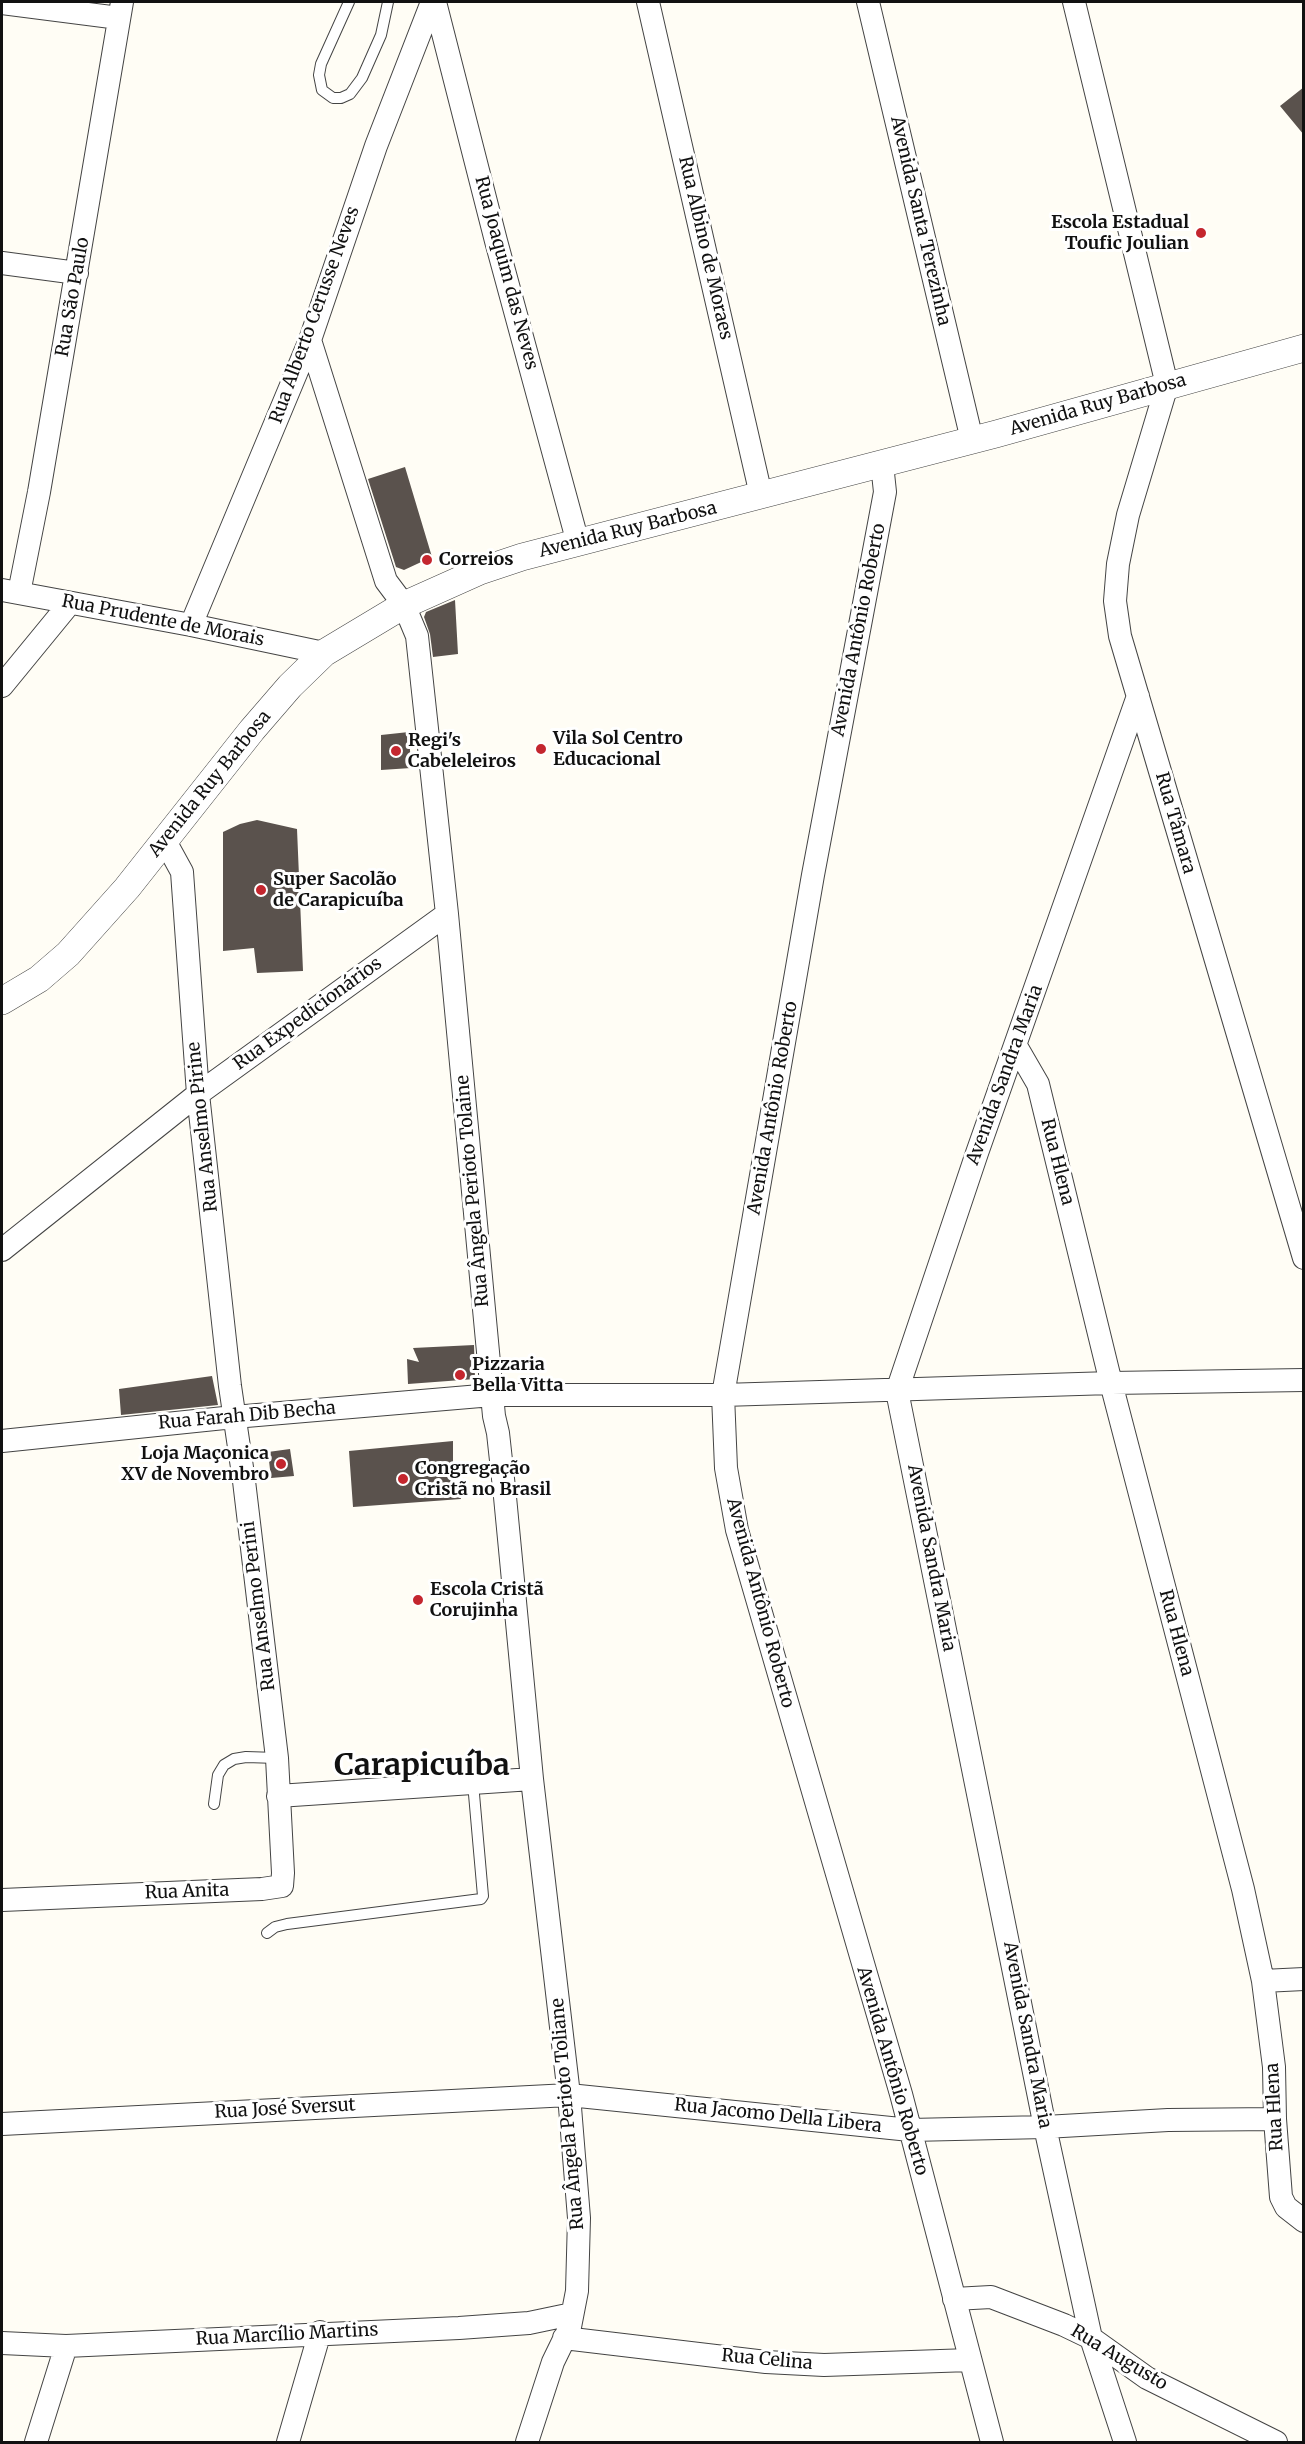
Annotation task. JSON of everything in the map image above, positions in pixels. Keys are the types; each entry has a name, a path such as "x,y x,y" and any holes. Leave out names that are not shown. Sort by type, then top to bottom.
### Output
{"street":[{"name":"Rua Alberto Cerusse Neves","path":"191,625 310,340 376,146 434,2"},
{"name":"Rua Joaquim das Neves","path":"434,2 578,543"},
{"name":"Rua Albino de Moraes","path":"648,2 761,495"},
{"name":"Avenida Santa Terezinha","path":"868,2 972,440"},
{"path":"1074,2 1167,385"},
{"path":"2,3 121,10"},
{"name":"Rua São Paulo","path":"10,591 77,273 121,10"},
{"path":"2,263 77,273"},
{"name":"Rua Ângela Perioto Tolaine","path":"310,340 386,581 404,605 417,636 447,914 492,1395 505,1497 532,1779"},
{"name":"Avenida Ruy Barbosa","path":"2,1001 39,979 68,954 127,888 252,730 290,686 324,653 404,605 480,571 522,557 972,440 1304,348"},
{"name":"Rua Tâmara","path":"1167,385 1128,515 1118,564 1115,601 1120,636 1304,1258"},
{"name":"Avenida Antônio Roberto","path":"882,464 885,492 811,886 723,1395 726,1468 736,1530 910,2130 992,2442"},
{"name":"Rua Prudente de Morais","path":"10,591 324,653"},
{"path":"2,686 70,603"},
{"name":"Avenida Sandra Maria","path":"1125,2442 1091,2338 1045,2127 897,1391 977,1153 1138,696"},
{"name":"Rua Anselmo Pirine","path":"165,841 182,872 198,1094 234,1417"},
{"name":"Rua Expedicionários","path":"2,1250 198,1094 447,914"},
{"name":"Rua Hlena","path":"1016,1046 1038,1084 1111,1383 1243,1889 1263,1981 1274,2067 1281,2197 1286,2207 1304,2221"},
{"name":"Rua Farah Dib Becha","path":"2,1441 234,1417 492,1395 723,1395 1111,1383 1304,1380"},
{"name":"Rua Anselmo Perini","path":"234,1417 277,1758 278,1796"},
{"path":"278,1796 532,1779"},
{"name":"Rua Ângela Perioto Toliane","path":"527,2442 553,2362 572,2314 577,2291 579,2258 570,2095 532,1779"},
{"name":"Rua Anita","path":"2,1900 282,1886 278,1796"},
{"path":"1263,1981 1304,1979"},
{"name":"Rua Jacomo Della Libera","path":"570,2095 910,2130 1045,2127 1168,2120 1275,2119"},
{"name":"Rua José Sversut","path":"2,2124 570,2095"},
{"name":"Rua Augusto","path":"954,2299 991,2297 1064,2325 1091,2338 1147,2378 1276,2442"},
{"name":"Rua Marcílio Martins","path":"2,2343 66,2346 529,2323 572,2314"},
{"path":"288,2442 320,2332"},
{"name":"Rua Celina","path":"564,2338 766,2362 824,2364 970,2360"},
{"path":"36,2442 66,2346"}],"lane":[{"path":"349,2 321,64 319,75 322,90 333,98 341,98 350,94 362,78 381,35 388,2"},
{"path":"214,1804 218,1774 225,1765 234,1759 246,1757 277,1758"},
{"path":"267,1933 275,1927 287,1924 481,1899 483,1896 473,1783"}],"building":[{"path":"1304,87 1304,135 1280,106"},
{"path":"405,467 432,557 404,570 396,567 368,479"},
{"path":"455,600 458,654 433,657 430,634 424,617 426,612"},
{"name":"Regi's Cabeleleiros","path":"409,732 411,768 381,770 381,735"},
{"name":"Super Sacolão de Carapicuíba","path":"257,820 297,829 303,971 257,973 254,948 223,951 223,832 240,824"},
{"path":"474,1345 475,1379 408,1384 407,1359 419,1362 413,1348"},
{"path":"212,1376 218,1405 121,1415 119,1389"},
{"name":"Congregação Cristã no Brasil","path":"453,1441 453,1468 461,1499 353,1507 349,1451"},
{"name":"Loja Maçonica XV de Novembro","path":"290,1449 294,1476 271,1478 268,1452"}],"place":[{"name":"Escola Estadual Toufic Joulian","path":"1201,233"},
{"name":"Correios","path":"427,560"},
{"name":"Vila Sol Centro Educacional","path":"541,749"},
{"name":"Regi's Cabeleleiros","path":"396,751"},
{"name":"Super Sacolão de Carapicuíba","path":"261,890"},
{"name":"Pizzaria Bella Vitta","path":"460,1375"},
{"name":"Loja Maçonica XV de Novembro","path":"281,1464"},
{"name":"Congregação Cristã no Brasil","path":"403,1479"},
{"name":"Escola Cristã Corujinha","path":"418,1600"}],"district":[{"name":"Carapicuíba","path":"422,1767"}]}
